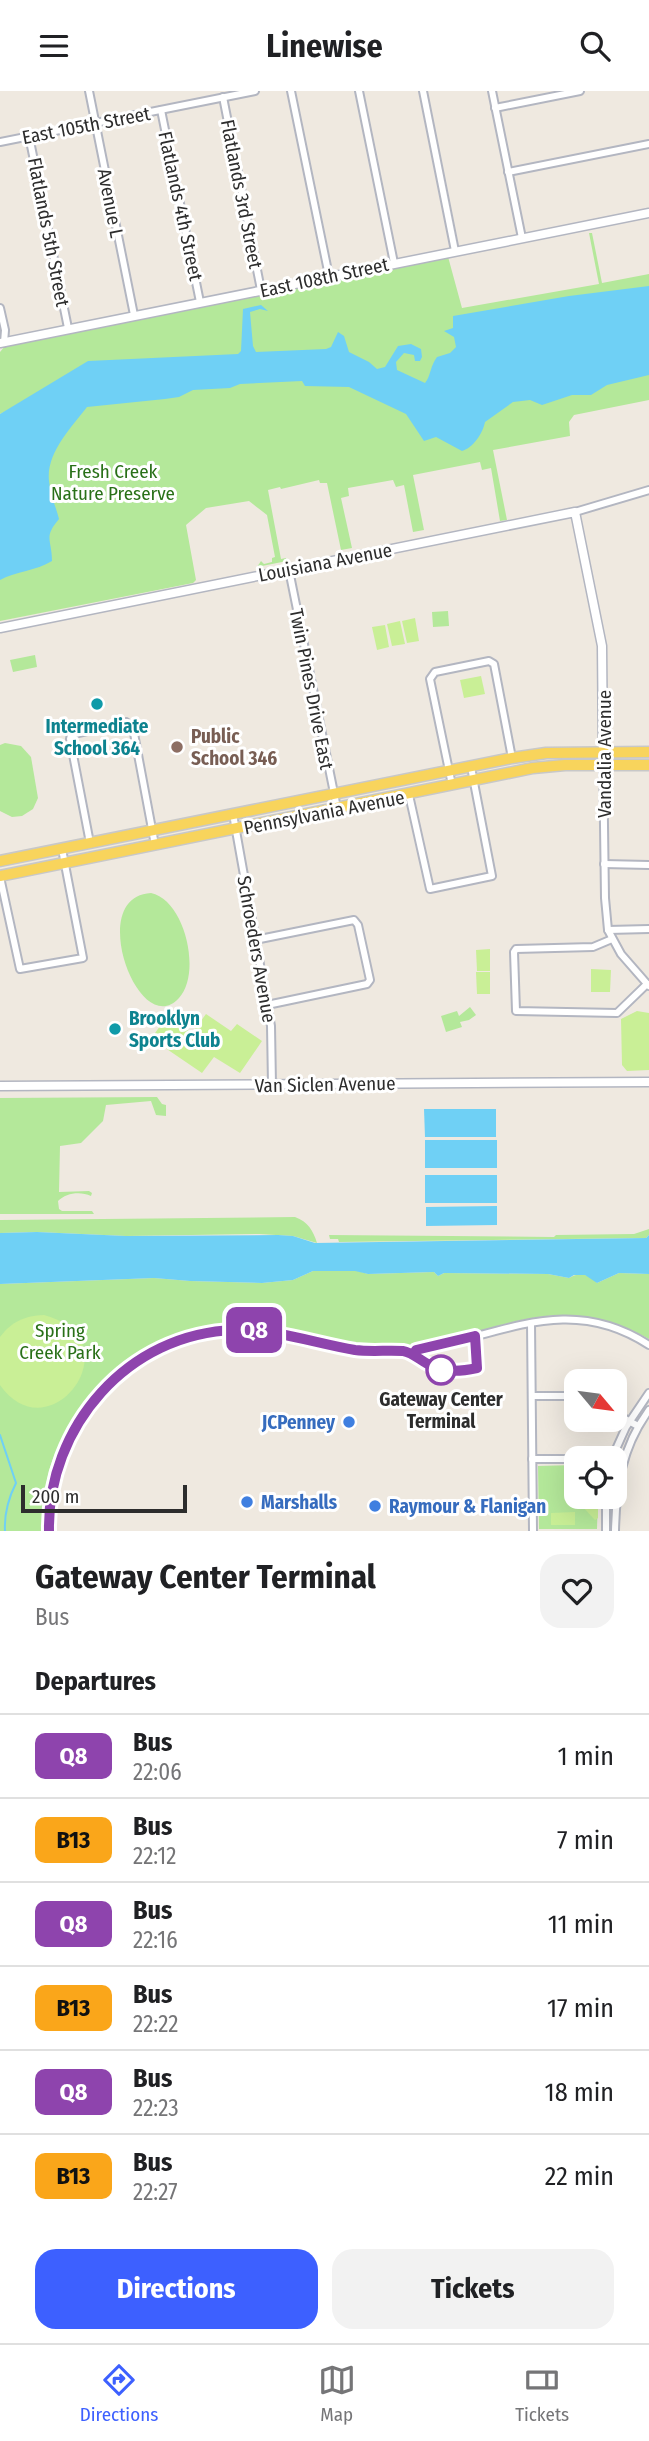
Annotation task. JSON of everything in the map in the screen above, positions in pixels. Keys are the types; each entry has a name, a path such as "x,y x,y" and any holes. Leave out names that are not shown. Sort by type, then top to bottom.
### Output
{"main road":[{"name":"Pennsylvania Avenue","path":"0,861 512,758 546,753 649,752"},
{"name":"Pennsylvania Avenue","path":"0,876 548,766 649,765"}],"street":[{"name":"Avenue L","path":"89,91 134,315"},
{"name":"East 105th Street","path":"0,142 255,91"},
{"path":"290,91 329,277"},
{"path":"359,91 394,263"},
{"path":"423,91 456,251"},
{"path":"492,91 522,238"},
{"path":"495,108 580,91"},
{"name":"Flatlands 3rd Street","path":"223,97 261,290"},
{"name":"Flatlands 4th Street","path":"162,110 200,302"},
{"name":"Flatlands 5th Street","path":"29,136 68,328"},
{"path":"508,172 649,144"},
{"name":"East 108th Street","path":"2,343 649,213"},
{"path":"0,307 5,330 2,343"},
{"name":"Louisiana Avenue","path":"0,628 575,512 649,490"},
{"name":"Vandalia Avenue","path":"575,512 603,646 604,864 608,930 621,954 648,985"},
{"name":"Twin Pines Drive East","path":"289,570 337,807"},
{"path":"452,785 430,679 435,672 489,661 494,664 512,758"},
{"path":"90,843 71,735 126,722 133,728 155,845"},
{"path":"409,795 429,889 492,876 471,767"},
{"name":"Schroeders Avenue","path":"233,814 271,1026 272,1085"},
{"path":"0,876 20,969 83,958 62,849"},
{"path":"604,864 649,865"},
{"path":"256,940 354,920 358,925 370,980 367,985 267,1005"},
{"path":"608,930 649,929"},
{"path":"612,939 593,947 516,949 516,1011 618,1013 648,985"},
{"name":"Van Siclen Avenue","path":"0,1086 649,1082"},
{"path":"49,1531 51,1497 63,1452 78,1423 99,1394 118,1376 149,1354 203,1334 251,1330 353,1350 397,1352 426,1349 531,1322 556,1319 590,1321 625,1332 649,1345"},
{"path":"531,1322 533,1531"},
{"path":"618,1446 629,1421 649,1394"},
{"path":"531,1396 564,1396"},
{"path":"627,1448 649,1410"},
{"path":"629,1421 638,1426"},
{"path":"532,1459 564,1459"},
{"path":"606,1509 606,1531"},
{"path":"615,1531 616,1509"}],"green space":[{"path":"589,233 592,233 602,283 649,274 649,293 458,347 428,385 331,356 15,407 0,414 0,352 5,346 447,253 462,308 599,284"},
{"name":"Fresh Creek Nature Preserve","path":"649,371 649,400 574,415 569,422 570,436 493,450 507,520 500,521 491,468 482,470 480,462 413,475 424,530 413,532 404,485 396,487 393,480 348,488 349,496 341,498 352,548 341,550 327,483 320,483 319,480 281,489 280,487 268,490 281,559 286,558 287,561 257,567 261,561 264,564 272,562 275,557 267,515 249,501 206,508 186,525 196,580 193,583 0,621 0,571 42,482 54,448 86,406 193,386 304,378 351,384 487,416 511,400"},
{"path":"448,611 449,626 433,627 432,612"},
{"path":"415,618 419,641 407,643 402,621"},
{"path":"400,621 405,644 392,646 387,624"},
{"path":"385,625 389,647 377,650 372,627"},
{"path":"35,655 37,667 13,672 10,660"},
{"path":"481,676 485,694 464,698 460,680"},
{"path":"5,743 21,746 31,757 38,798 33,809 22,816 12,817 0,811 0,745"},
{"path":"151,893 163,898 173,909 181,923 189,956 186,987 179,998 164,1006 148,1001 135,985 125,963 120,939 122,917 132,900"},
{"path":"490,949 490,971 477,971 476,950"},
{"path":"591,969 611,970 610,992 591,992"},
{"path":"476,972 490,972 490,994 477,994"},
{"path":"470,1007 476,1015 460,1022 462,1027 446,1032 441,1016 457,1011 459,1016"},
{"path":"637,1011 649,1013 649,1070 627,1071 622,1065 621,1019"},
{"path":"206,1014 231,1031 237,1024 262,1041 240,1073 214,1057 202,1073 155,1041 153,1036 167,1016 192,1033"},
{"path":"157,1097 166,1105 166,1116 156,1115 151,1101 106,1105 103,1121 81,1143 60,1146 59,1192 92,1193 91,1196 78,1193 65,1196 58,1201 59,1209 92,1211 94,1214 0,1214 0,1098"},
{"path":"295,1217 309,1227 317,1243 293,1236 259,1234 126,1236 0,1233 0,1220"},
{"path":"649,1229 646,1238 339,1242 338,1239 330,1239 329,1235 554,1237 634,1234"},
{"name":"Spring Creek Park","path":"355,1270 368,1274 434,1272 438,1276 444,1273 548,1274 569,1278 580,1275 588,1276 597,1283 619,1273 649,1274 649,1339 615,1324 584,1317 556,1315 441,1340 388,1347 349,1343 290,1330 251,1325 217,1326 185,1333 127,1362 102,1383 81,1408 63,1437 50,1468 44,1499 43,1531 0,1531 0,1284 154,1278 262,1283 293,1280 313,1271"},
{"path":"44,1315 71,1328 83,1346 84,1367 75,1386 60,1401 41,1408 20,1403 0,1385 0,1337 19,1320"},
{"path":"564,1465 564,1509 598,1509 597,1529 539,1529 538,1466"},
{"path":"585,1509 598,1509 598,1518 595,1520"},
{"path":"575,1512 575,1525 551,1525 551,1513"}],"water":[{"path":"649,286 649,375 607,385 591,395 572,395 542,405 530,400 513,402 485,422 477,439 462,451 436,437 424,441 406,414 349,387 305,386 302,381 240,384 230,388 193,390 179,397 87,407 61,441 51,461 49,481 59,519 50,535 52,561 0,580 0,414 88,361 238,354 241,351 243,309 261,305 268,311 260,309 250,312 256,352 326,349 331,347 338,332 344,336 349,352 377,369 385,367 398,346 411,344 421,349 420,361 415,361 414,355 404,353 396,362 397,370 425,383 437,357 450,353 456,347 454,337 444,331 453,328 453,316 569,296"},
{"path":"424,1109 496,1109 496,1137 425,1137"},
{"path":"425,1140 497,1140 497,1168 425,1168"},
{"path":"425,1175 497,1175 497,1203 425,1203"},
{"path":"497,1206 497,1225 426,1226 426,1207"},
{"path":"0,1233 126,1236 278,1235 293,1236 315,1243 646,1238 649,1235 649,1274 619,1273 597,1283 585,1275 569,1278 548,1274 444,1273 438,1276 434,1272 368,1274 355,1271 313,1271 293,1280 262,1283 154,1278 0,1284"}],"waterway":[{"path":"0,1435 16,1483 7,1506 5,1531"}],"bus line":[{"name":"Q8","path":"49,1531 51,1497 56,1474 63,1452 78,1423 112,1381 157,1350 203,1334 251,1330 280,1333 361,1351 404,1351 442,1370 477,1368 475,1336 416,1350"}],"place":[{"name":"Intermediate School 364","path":"97,704"},
{"name":"Public School 346","path":"177,747"},
{"name":"Brooklyn Sports Club","path":"115,1029"},
{"name":"Gateway Center Terminal","path":"441,1370"},
{"name":"JCPenney","path":"349,1422"},
{"name":"Marshalls","path":"247,1502"},
{"name":"Raymour & Flanigan","path":"375,1506"}]}
